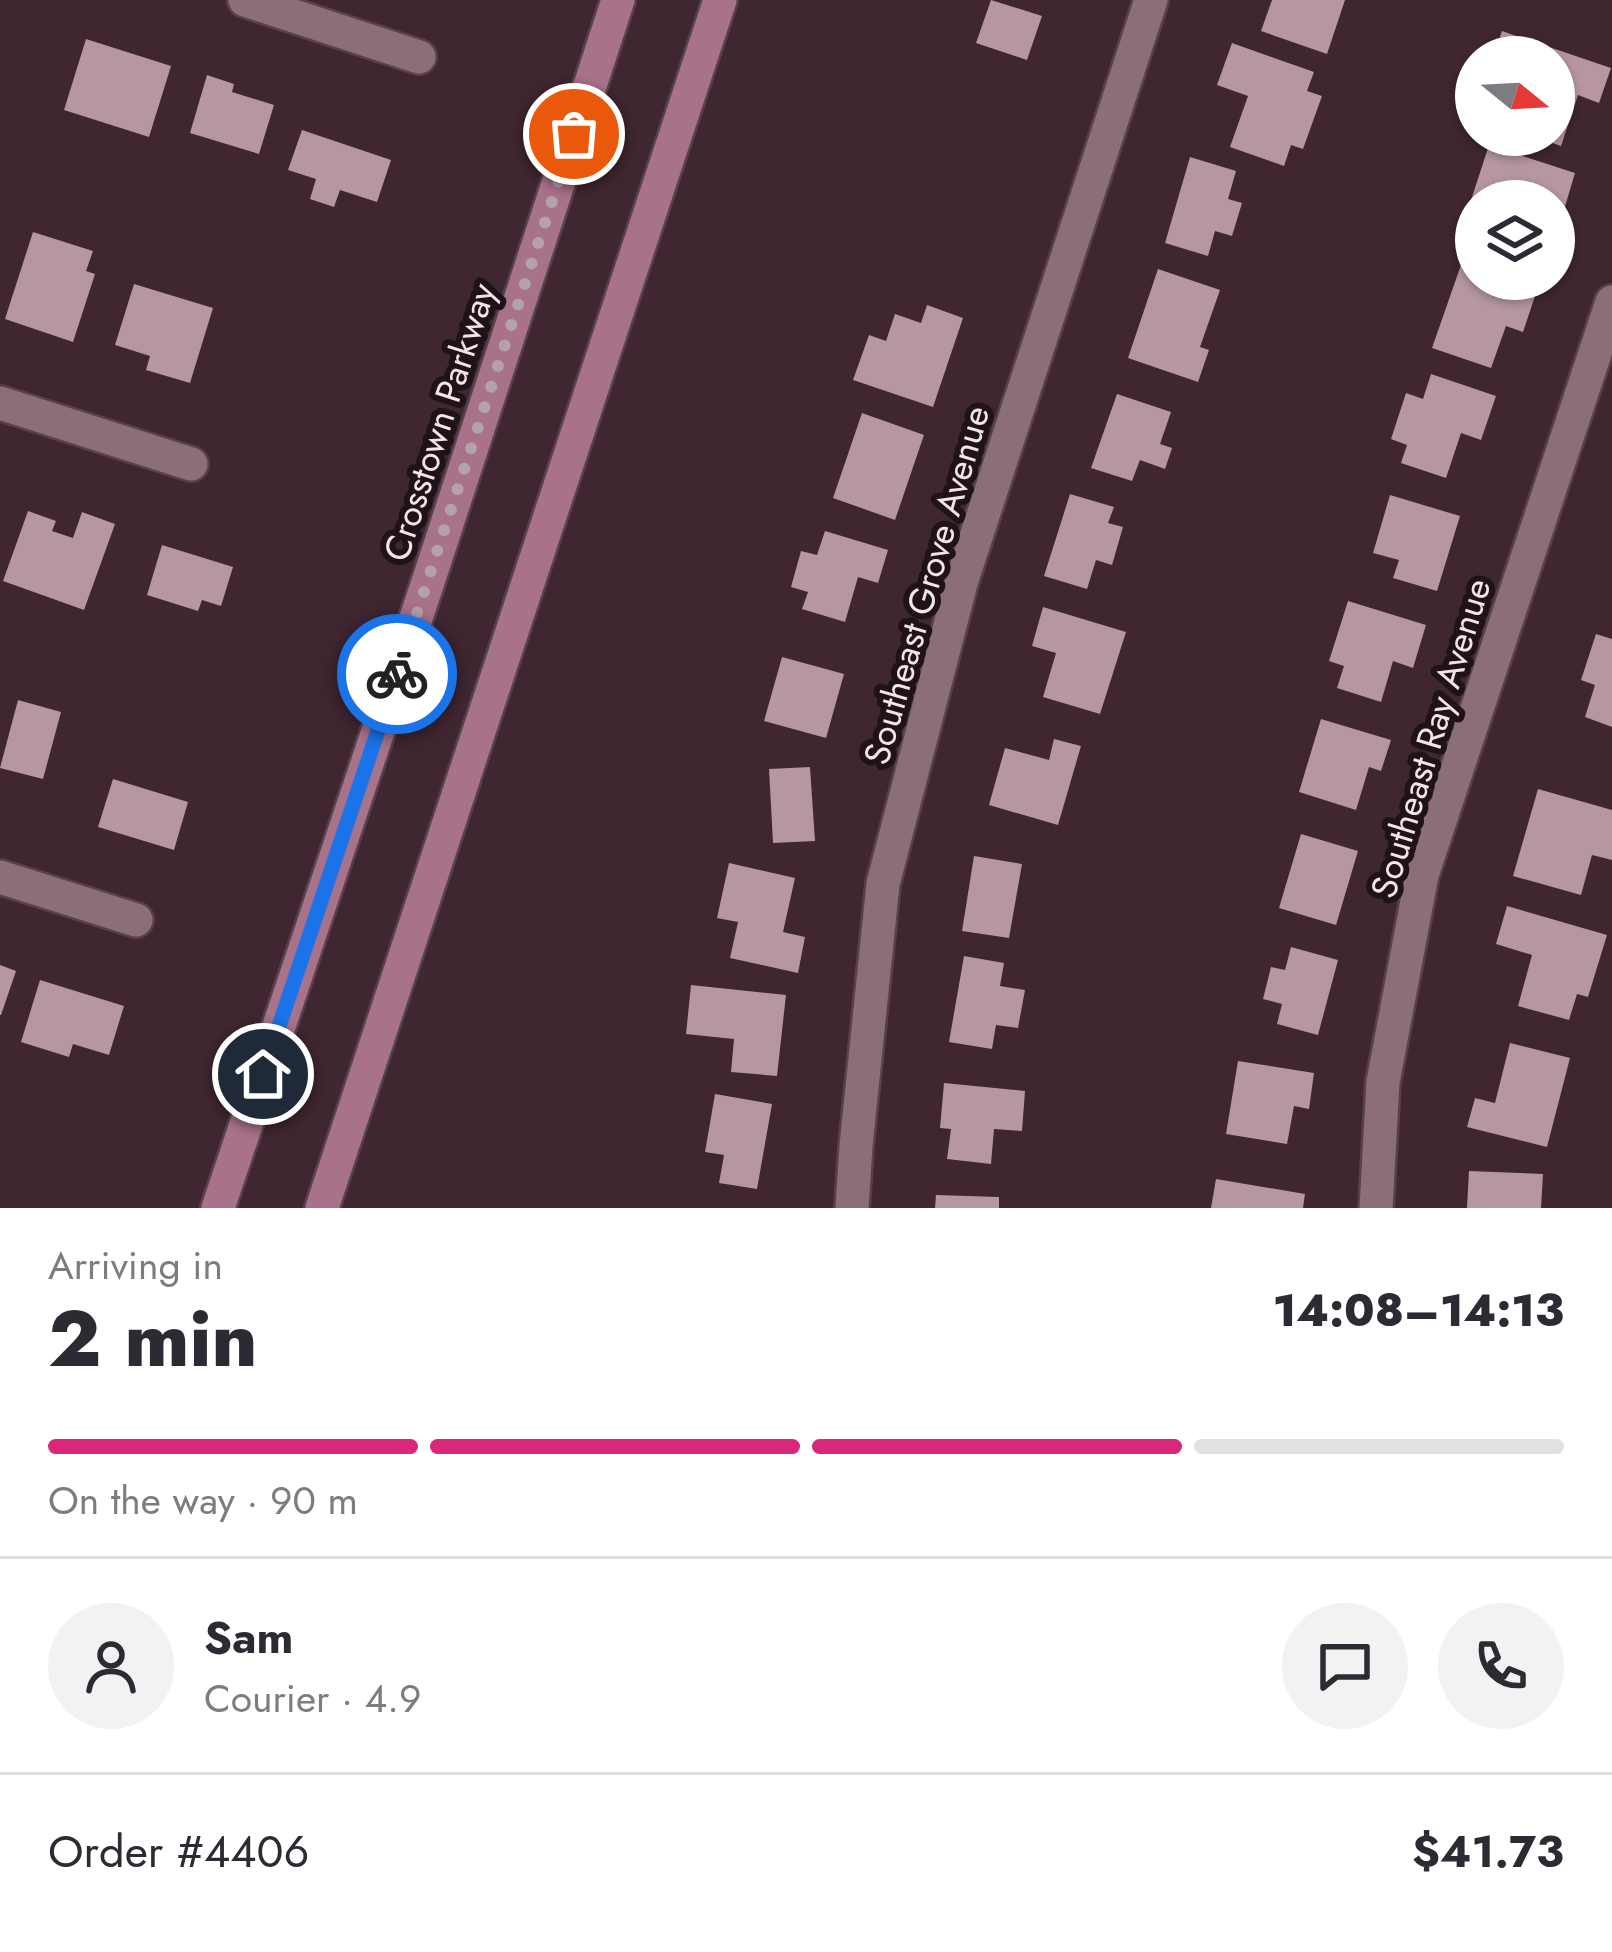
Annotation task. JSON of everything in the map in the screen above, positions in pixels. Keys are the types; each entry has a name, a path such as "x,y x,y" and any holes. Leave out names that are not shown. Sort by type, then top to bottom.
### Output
{"main road":[{"name":"Crosstown Parkway","path":"218,1208 618,0"},
{"path":"322,1208 721,0"}],"street":[{"path":"245,0 419,57"},
{"name":"Southeast Grove Avenue","path":"852,1208 883,884 961,583 1151,0"},
{"name":"Southeast Ray Avenue","path":"1376,1208 1383,1082 1423,875 1612,302"},
{"path":"0,403 191,464"},
{"path":"0,878 136,920"}],"building":[{"path":"991,0 1042,16 1027,60 976,43"},
{"path":"1272,0 1345,0 1327,54 1261,31"},
{"path":"86,39 171,66 149,137 64,110"},
{"path":"1232,43 1314,72 1307,91 1322,96 1303,149 1291,145 1284,166 1230,147 1248,96 1217,85"},
{"path":"1575,56 1611,68 1599,103 1578,95 1575,104"},
{"path":"207,75 234,84 232,92 274,105 259,154 190,133"},
{"path":"302,130 391,160 377,202 340,190 334,207 310,199 316,179 288,170"},
{"path":"1485,156 1523,156 1575,173 1573,180 1478,180"},
{"path":"1190,157 1236,171 1228,199 1242,203 1232,236 1215,231 1208,256 1165,243"},
{"path":"33,232 93,251 86,271 95,274 73,342 5,319"},
{"path":"1158,269 1220,290 1200,347 1209,350 1198,382 1128,358"},
{"path":"1455,282 1455,300 1534,300 1523,332 1506,326 1491,368 1432,348"},
{"path":"134,284 213,308 190,383 146,370 150,356 115,345"},
{"path":"927,305 963,318 933,407 853,380 869,335 886,341 895,314 921,323"},
{"path":"1431,374 1496,396 1481,440 1461,433 1446,478 1401,463 1407,445 1391,439 1406,393 1423,399"},
{"path":"1117,394 1171,412 1160,444 1172,448 1165,469 1140,460 1132,481 1091,468"},
{"path":"862,413 924,435 895,520 833,498"},
{"path":"1070,494 1114,507 1108,523 1123,527 1112,565 1096,560 1087,589 1044,576"},
{"path":"1390,495 1460,516 1437,591 1393,578 1399,560 1373,553"},
{"path":"28,511 56,521 52,531 73,538 82,512 115,524 84,610 3,581"},
{"path":"825,531 888,550 878,583 858,577 845,622 802,609 808,592 791,587 801,551 817,555"},
{"path":"162,545 233,567 221,606 202,600 198,611 147,595"},
{"path":"1348,601 1426,625 1413,668 1393,661 1381,702 1337,688 1344,666 1329,661"},
{"path":"1043,607 1126,632 1100,714 1043,697 1056,653 1032,646"},
{"path":"1596,634 1612,639 1612,727 1585,717 1595,685 1581,680"},
{"path":"782,657 844,674 826,738 764,721"},
{"path":"18,700 61,712 43,779 0,768"},
{"path":"1321,719 1391,740 1381,771 1369,767 1356,810 1299,792"},
{"path":"1054,739 1081,746 1058,825 989,805 1005,748 1049,760"},
{"path":"810,767 815,841 773,843 769,769"},
{"path":"113,779 188,802 174,850 98,827"},
{"path":"1538,789 1612,810 1612,860 1592,855 1581,895 1513,876"},
{"path":"1301,834 1358,851 1336,925 1279,908"},
{"path":"974,856 1022,864 1009,938 962,931"},
{"path":"729,863 795,878 783,932 805,937 798,973 730,958 738,922 717,918"},
{"path":"1507,906 1607,935 1588,997 1577,994 1569,1020 1518,1006 1532,955 1496,944"},
{"path":"1291,947 1338,960 1318,1035 1277,1024 1282,1004 1263,999 1271,967 1285,970"},
{"path":"964,956 1004,963 1000,986 1025,990 1018,1028 996,1025 992,1049 949,1042"},
{"path":"0,965 16,971 1,1015 0,1015"},
{"path":"40,980 124,1006 109,1055 73,1044 69,1057 21,1042"},
{"path":"691,985 786,995 777,1076 731,1072 734,1039 686,1034"},
{"path":"1510,1043 1570,1058 1547,1147 1467,1127 1475,1098 1495,1103"},
{"path":"1238,1061 1314,1073 1309,1109 1294,1106 1287,1144 1226,1134"},
{"path":"944,1083 1025,1091 1022,1131 994,1129 991,1164 947,1159 951,1129 940,1128"},
{"path":"715,1094 772,1104 757,1189 719,1183 724,1155 705,1152"},
{"path":"1469,1171 1543,1174 1541,1208 1467,1208"},
{"path":"1216,1179 1305,1194 1303,1208 1211,1208"},
{"path":"936,1195 999,1197 999,1208 935,1208"}],"way so far":[{"path":"397,674 574,134"}],"route":[{"path":"263,1074 397,674"}]}
